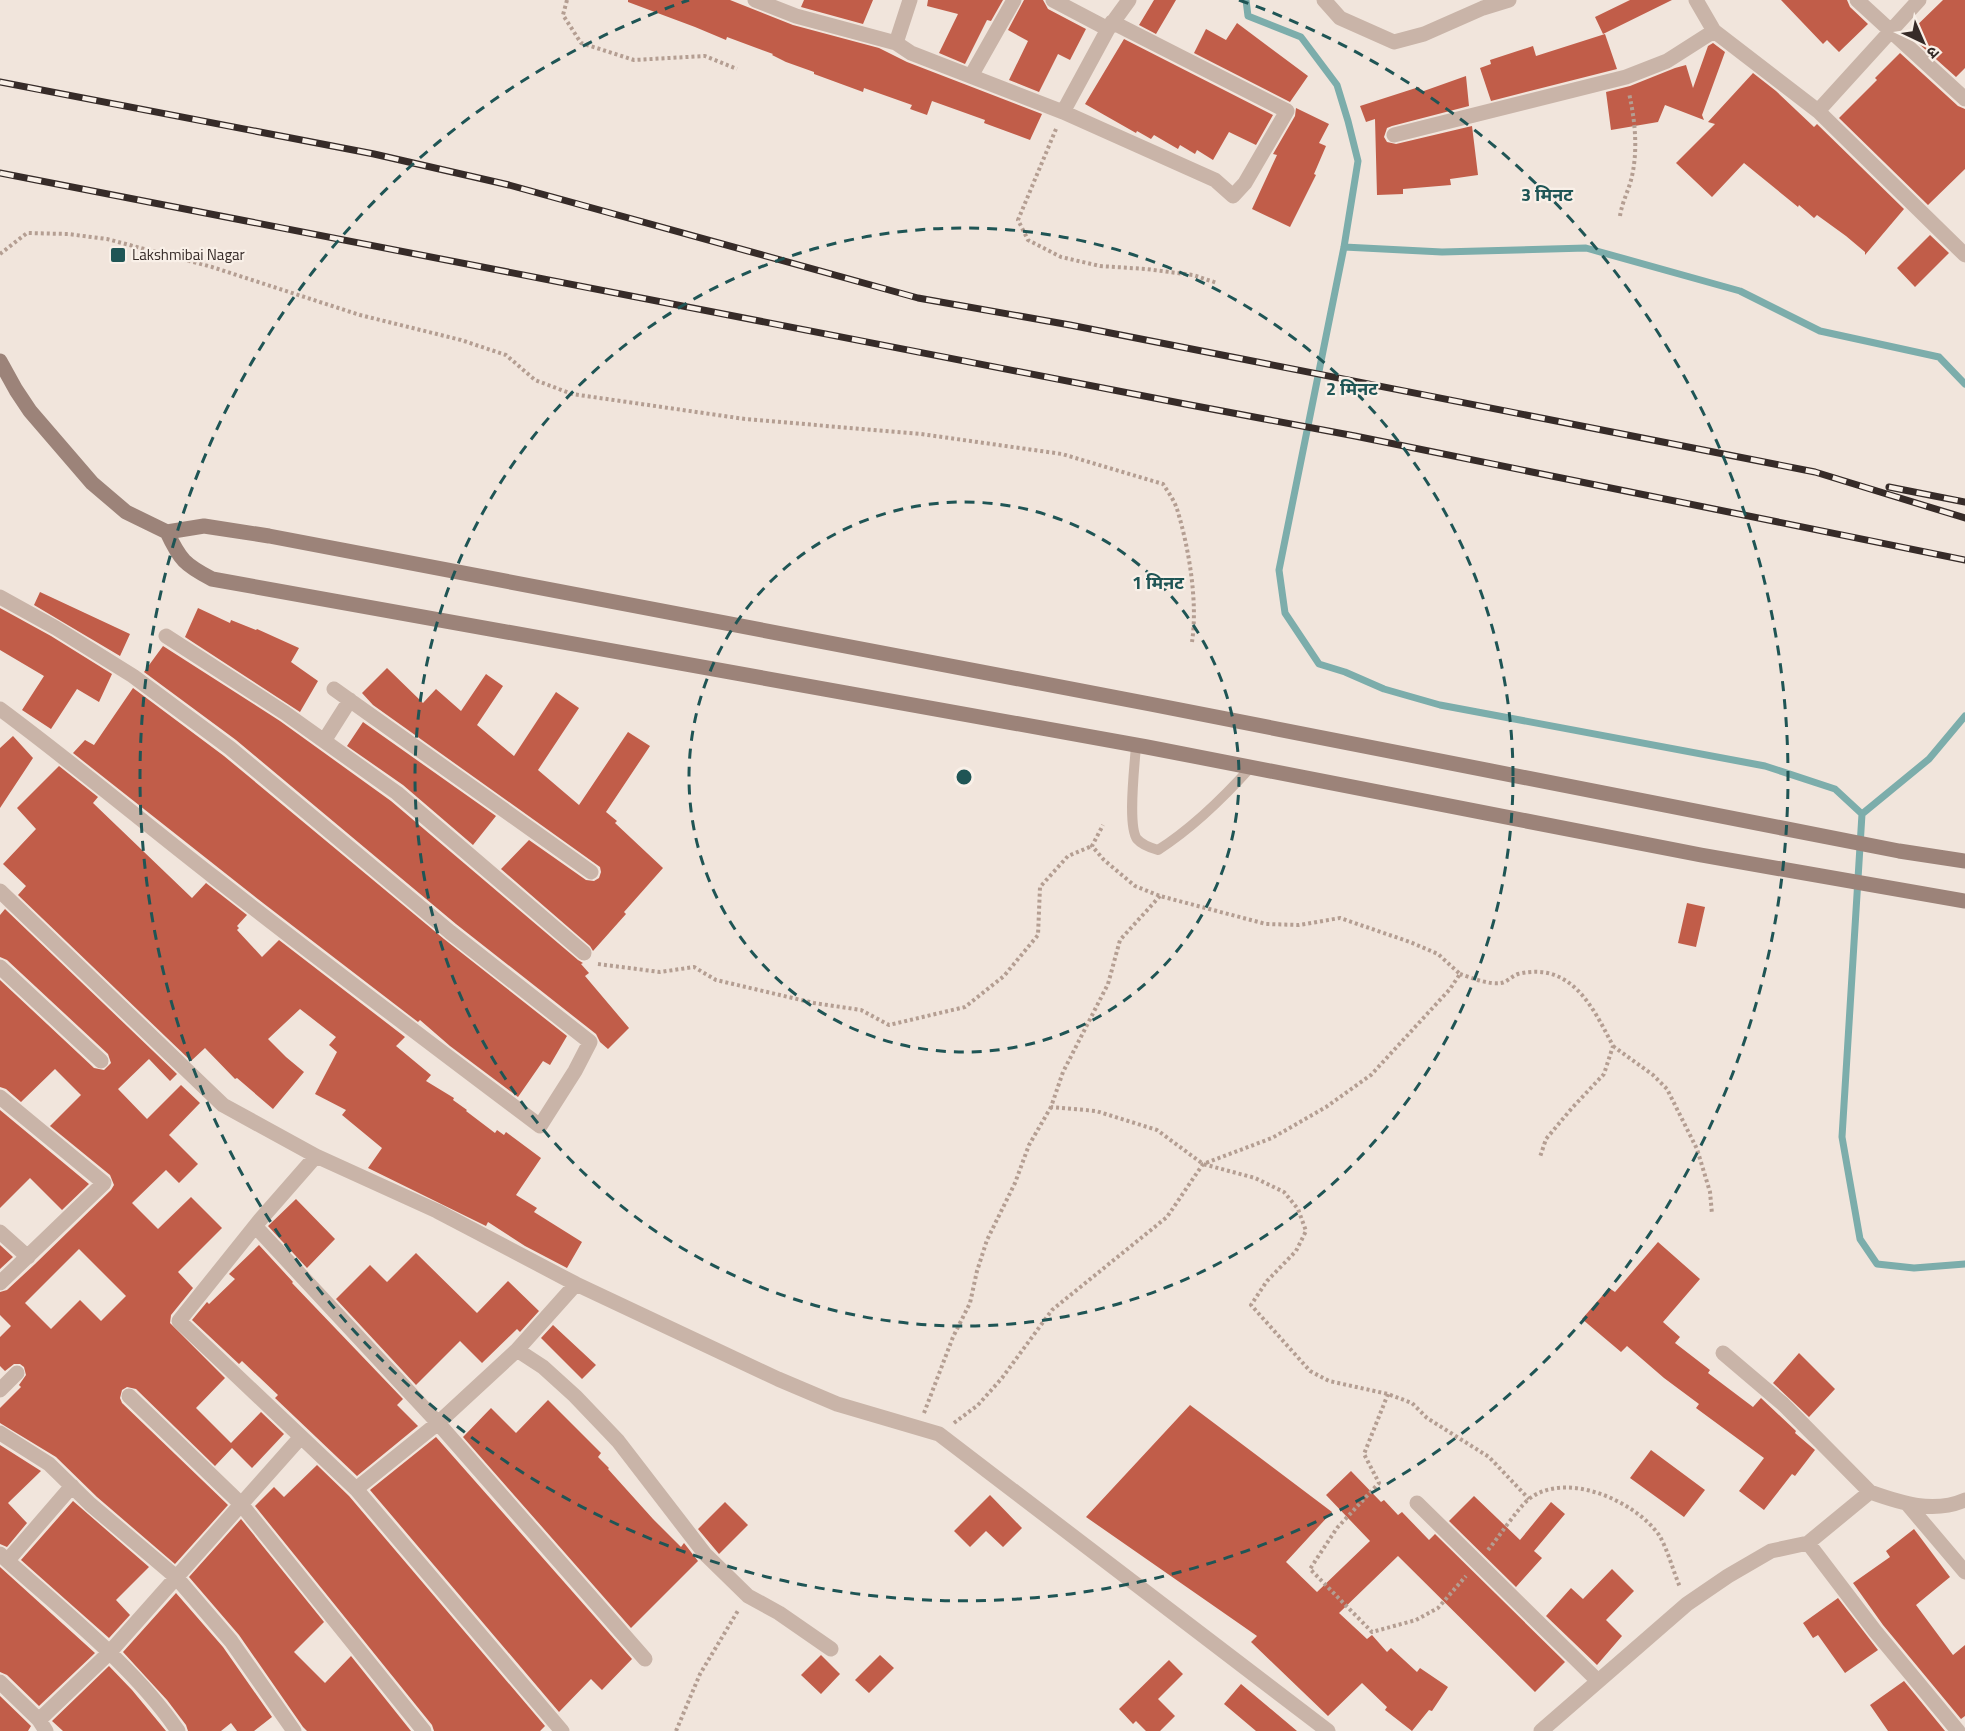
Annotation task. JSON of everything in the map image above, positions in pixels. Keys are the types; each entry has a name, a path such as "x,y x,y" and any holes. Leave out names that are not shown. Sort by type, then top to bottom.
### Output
{"street":[{"path":"754,0 796,16 896,43 911,53 1063,112 1215,180 1233,196 1245,183 1287,111 1110,25 1053,0"},
{"path":"896,43 910,0"},
{"path":"971,76 1014,0"},
{"path":"1063,112 1110,25 1129,0"},
{"path":"1324,0 1340,18 1394,42 1424,34 1483,8 1509,0"},
{"path":"1696,0 1714,31 1818,111 1965,255"},
{"path":"1857,0 1965,99"},
{"path":"1818,111 1919,0"},
{"path":"1394,135 1626,78 1667,61 1714,31"},
{"path":"0,361 30,411 92,483 126,512 167,532 204,526 269,536 1714,813 1899,851 1965,861"},
{"path":"167,532 178,555 192,569 212,579 1136,745 1701,855 1965,901"},
{"path":"0,597 56,628 133,676 230,748 450,932 590,1042 575,1071 540,1126 117,802 70,761 0,710"},
{"path":"166,636 324,741 397,793 584,953"},
{"path":"334,689 591,872"},
{"path":"324,741 350,700"},
{"path":"0,891 223,1105 316,1156 436,1211 576,1284 788,1383 837,1404 939,1434 1317,1728"},
{"path":"0,967 101,1060"},
{"path":"0,1097 104,1184 0,1283"},
{"path":"316,1156 179,1321 356,1489 562,1731"},
{"path":"256,1227 438,1423 645,1659"},
{"path":"0,1232 28,1257"},
{"path":"356,1489 438,1423 517,1350 576,1284"},
{"path":"517,1350 543,1367 575,1396 618,1441 705,1554 748,1596 779,1613 831,1649"},
{"path":"1723,1353 1783,1404 1870,1492 1909,1506 1950,1506 1965,1500"},
{"path":"0,1390 17,1373"},
{"path":"129,1395 241,1504 424,1731"},
{"path":"0,1433 49,1464 90,1504 176,1577 231,1641 294,1731"},
{"path":"0,1682 43,1726 300,1438"},
{"path":"72,1486 4,1557 109,1653 164,1710 178,1731"},
{"path":"1541,1731 1687,1604 1728,1576 1771,1551 1808,1543 1870,1492"},
{"path":"1417,1503 1598,1681"},
{"path":"1909,1506 1965,1572"},
{"path":"1808,1543 1875,1631 1958,1731"}],"lane":[{"path":"1136,745 1132,821 1137,838 1158,850 1173,841 1230,790 1251,767"}],"path":[{"path":"567,0 563,15 580,43 634,60 705,56 737,69"},
{"path":"1620,216 1623,200 1632,177 1635,147 1634,118 1626,78"},
{"path":"1063,112 1018,220 1028,240 1061,257 1100,267 1146,269 1217,282"},
{"path":"0,254 27,233 68,234 107,239 212,267 360,315 461,340 506,355 535,380 572,394 745,419 921,434 1062,454 1163,484 1176,507 1191,574 1195,623 1192,642"},
{"path":"584,953 596,964 632,970 660,972 694,967 716,980 814,1003 861,1010 889,1025 965,1007 1004,976 1038,935 1040,887 1068,856 1092,846 1103,825"},
{"path":"1092,846 1104,860 1135,886 1160,896 1266,924 1299,925 1340,918 1438,954 1460,974 1484,981 1502,983 1516,974 1543,972 1564,979 1587,999 1613,1046 1653,1075 1667,1089 1697,1149 1710,1192 1712,1214"},
{"path":"918,1426 953,1337 970,1303 987,1240 1015,1183 1029,1145 1051,1107 1063,1072 1108,984 1120,940 1160,896"},
{"path":"939,1434 978,1405 1002,1378 1052,1310 1167,1217 1203,1164 1272,1138 1326,1107 1371,1075 1450,989 1460,974"},
{"path":"1540,1157 1546,1139 1604,1074 1613,1046"},
{"path":"1051,1107 1096,1111 1157,1130 1203,1164 1256,1178 1284,1192 1298,1209 1306,1230 1296,1251 1267,1281 1251,1305 1310,1371 1329,1381 1388,1394 1412,1403 1426,1418 1489,1457 1529,1499"},
{"path":"676,1731 700,1674 748,1596"}],"building":[{"path":"628,0 730,0 793,25 879,48 907,62 1042,114 1030,140 984,123 985,120 932,101 927,115 910,109 912,105 864,88 863,92 814,74 773,54 727,37 726,40 628,2"},
{"path":"804,0 873,0 863,24 801,7"},
{"path":"928,0 1003,0 991,21 987,20 965,64 939,53 958,14 927,6"},
{"path":"1024,0 1043,0 1048,9 1086,29 1070,60 1058,54 1039,92 1009,80 1028,41 1008,30"},
{"path":"1154,0 1176,0 1156,34 1139,25"},
{"path":"1630,0 1672,0 1603,34 1595,17"},
{"path":"1781,0 1847,0 1850,7 1868,24 1839,52 1827,40 1823,44"},
{"path":"1943,0 1965,0 1965,68 1956,77 1908,34"},
{"path":"1237,23 1308,76 1290,102 1194,53 1206,29 1226,40"},
{"path":"1605,34 1617,69 1491,101 1480,68 1491,64 1490,60 1533,46 1536,56"},
{"path":"1124,39 1273,115 1256,145 1229,132 1213,160 1197,150 1195,154 1180,145 1178,149 1154,135 1151,139 1137,131 1136,133 1085,104"},
{"path":"1713,43 1725,52 1702,115 1704,120 1665,105 1658,122 1611,130 1606,92 1630,86 1686,65 1693,88 1708,46"},
{"path":"1900,53 1958,106 1965,109 1965,169 1928,205 1839,118"},
{"path":"1753,73 1814,127 1817,124 1904,209 1865,255 1865,252 1846,236 1817,215 1814,218 1799,205 1798,207 1744,163 1712,197 1676,163 1715,124 1708,122"},
{"path":"1466,76 1469,106 1392,126 1387,128 1384,137 1387,142 1396,144 1472,126 1478,175 1450,179 1451,185 1403,189 1403,194 1377,195 1375,119 1366,122 1360,106 1419,87 1421,92"},
{"path":"1296,108 1329,124 1319,143 1326,146 1314,174 1316,175 1290,227 1252,209 1277,155 1273,154 1295,116"},
{"path":"1930,235 1949,253 1915,287 1897,268"},
{"path":"40,592 130,634 120,656 34,605"},
{"path":"0,608 112,674 99,702 77,689 51,729 22,710 44,676 0,650"},
{"path":"198,608 230,623 231,620 257,629 299,648 291,662 318,681 300,712 185,637"},
{"path":"163,646 280,721 391,801 583,963 581,964 589,973 585,976 629,1028 608,1049 600,1042 596,1034 456,924 236,740 144,672"},
{"path":"387,668 423,703 436,689 461,711 486,674 503,686 477,725 514,756 556,692 579,708 538,770 579,805 628,732 650,746 606,812 663,868 593,951 501,869 529,840 586,880 594,881 599,878 600,867 373,705 362,693"},
{"path":"133,688 224,756 444,939 567,1036 550,1065 543,1061 518,1097 450,1046 420,1020 418,1022 263,903 73,753 85,740 94,745"},
{"path":"363,722 496,816 473,845 403,785 347,746"},
{"path":"13,736 33,758 0,808 0,748"},
{"path":"59,766 98,797 93,803 192,898 206,883 247,915 237,926 239,928 237,930 262,957 279,940 405,1037 396,1046 431,1075 426,1081 454,1098 453,1100 495,1133 497,1130 504,1135 506,1132 541,1158 516,1195 537,1208 534,1212 582,1242 567,1268 525,1246 488,1222 486,1226 368,1168 382,1148 342,1115 346,1110 315,1094 337,1052 329,1045 336,1037 300,1009 268,1039 304,1072 273,1109 237,1078 235,1079 205,1048 191,1061 18,895 26,886 3,864 36,829 17,808"},
{"path":"1687,903 1705,907 1696,947 1678,943"},
{"path":"5,909 177,1074 170,1081 149,1059 118,1089 147,1119 181,1085 200,1103 169,1135 198,1164 179,1183 166,1170 132,1203 158,1229 191,1197 222,1228 178,1272 193,1288 171,1315 170,1323 225,1378 196,1408 231,1443 261,1412 284,1434 252,1468 232,1448 215,1466 136,1389 127,1387 122,1390 120,1398 122,1403 228,1505 175,1564 97,1497 56,1457 0,1423 0,1408 21,1387 19,1385 26,1375 24,1367 20,1364 14,1364 5,1371 0,1366 0,1337 11,1326 0,1315 0,1292 7,1290 35,1264 114,1185 110,1175 50,1126 81,1095 55,1069 21,1102 6,1089 0,1087 0,980 94,1068 104,1070 111,1063 108,1054 7,960 0,957 0,915","holes":["79,1249 126,1296 101,1321 80,1300 51,1329 25,1303"]},
{"path":"0,1110 89,1184 62,1210 30,1178 0,1208"},
{"path":"296,1199 335,1239 307,1268 268,1226"},
{"path":"1658,1242 1700,1279 1663,1322 1680,1337 1675,1343 1710,1370 1708,1373 1753,1407 1761,1398 1815,1450 1795,1476 1792,1474 1764,1510 1739,1491 1764,1458 1696,1408 1699,1404 1627,1346 1621,1352 1582,1319 1609,1288 1615,1292"},
{"path":"0,1245 13,1257 0,1269"},
{"path":"259,1245 292,1283 403,1399 397,1405 418,1426 357,1476 275,1398 278,1395 242,1361 239,1364 192,1320 207,1302 209,1304 235,1279 229,1274"},
{"path":"416,1253 477,1313 508,1281 539,1311 520,1332 517,1329 482,1363 460,1341 416,1385 336,1299 370,1265 387,1282"},
{"path":"553,1325 596,1365 582,1379 541,1338"},
{"path":"1799,1353 1835,1389 1809,1417 1773,1383"},
{"path":"548,1400 601,1453 598,1457 653,1519 681,1547 684,1543 698,1561 631,1628 463,1437 491,1408 516,1433"},
{"path":"1190,1405 1332,1512 1286,1562 1317,1592 1370,1541 1326,1495 1351,1471 1381,1502 1384,1500 1398,1515 1402,1512 1429,1540 1435,1534 1565,1662 1535,1692 1398,1556 1339,1613 1367,1639 1372,1635 1387,1652 1391,1648 1417,1672 1420,1668 1448,1687 1432,1711 1429,1710 1412,1731 1385,1710 1387,1707 1362,1683 1328,1716 1251,1642 1257,1636 1086,1517"},
{"path":"436,1437 632,1659 602,1690 591,1679 559,1712 370,1490"},
{"path":"0,1445 41,1471 8,1503 27,1523 7,1547 0,1544"},
{"path":"1651,1450 1705,1490 1684,1517 1630,1478"},
{"path":"317,1465 349,1496 545,1726 540,1731 434,1731 432,1725 255,1506 274,1487 284,1497"},
{"path":"990,1495 1022,1528 1003,1547 986,1531 970,1547 954,1531"},
{"path":"1474,1496 1520,1540 1551,1502 1565,1514 1534,1551 1542,1558 1516,1587 1449,1521"},
{"path":"73,1501 149,1567 116,1600 130,1615 109,1638 21,1560"},
{"path":"725,1502 748,1525 719,1554 698,1529"},
{"path":"241,1519 324,1622 294,1652 325,1683 351,1656 411,1731 307,1731 303,1727 239,1635 189,1577"},
{"path":"1914,1529 1950,1577 1916,1605 1953,1655 1965,1645 1965,1716 1961,1719 1883,1625 1853,1583 1890,1557 1886,1551"},
{"path":"0,1567 95,1653 39,1706 7,1675 0,1672"},
{"path":"1612,1569 1634,1591 1606,1620 1622,1636 1597,1665 1546,1616 1571,1588 1583,1599"},
{"path":"176,1593 223,1647 272,1717 254,1731 237,1731 231,1723 221,1731 188,1731 167,1700 123,1652"},
{"path":"1838,1598 1878,1650 1845,1673 1818,1635 1813,1638 1803,1623"},
{"path":"821,1655 840,1674 821,1694 801,1675"},
{"path":"880,1655 894,1668 869,1693 855,1680"},
{"path":"1169,1660 1183,1674 1158,1699 1175,1716 1160,1731 1146,1731 1136,1721 1133,1724 1119,1709"},
{"path":"109,1666 166,1731 63,1731 52,1721"},
{"path":"1904,1681 1945,1731 1888,1731 1870,1705"},
{"path":"1241,1684 1297,1731 1256,1731 1224,1704"},
{"path":"0,1696 31,1726 28,1731 0,1731"}],"waterway":[{"path":"1246,0 1248,16 1301,37 1337,85 1358,161 1344,247 1279,570 1285,613 1319,664 1345,672 1384,689 1440,705 1765,766 1835,789 1862,814 1842,1137 1860,1239 1877,1264 1914,1268 1965,1264"},
{"path":"1344,247 1442,252 1586,248 1740,291 1820,331 1939,357 1965,384"},
{"path":"1862,814 1929,759 1965,716"}],"railway":[{"path":"0,82 374,154 509,185 918,298 1070,325 1815,472 1965,518"},
{"path":"0,173 1355,436 1965,560"},
{"path":"1889,487 1965,502"}],"place":[{"name":"Lakshmibai Nagar","path":"118,255"}]}
